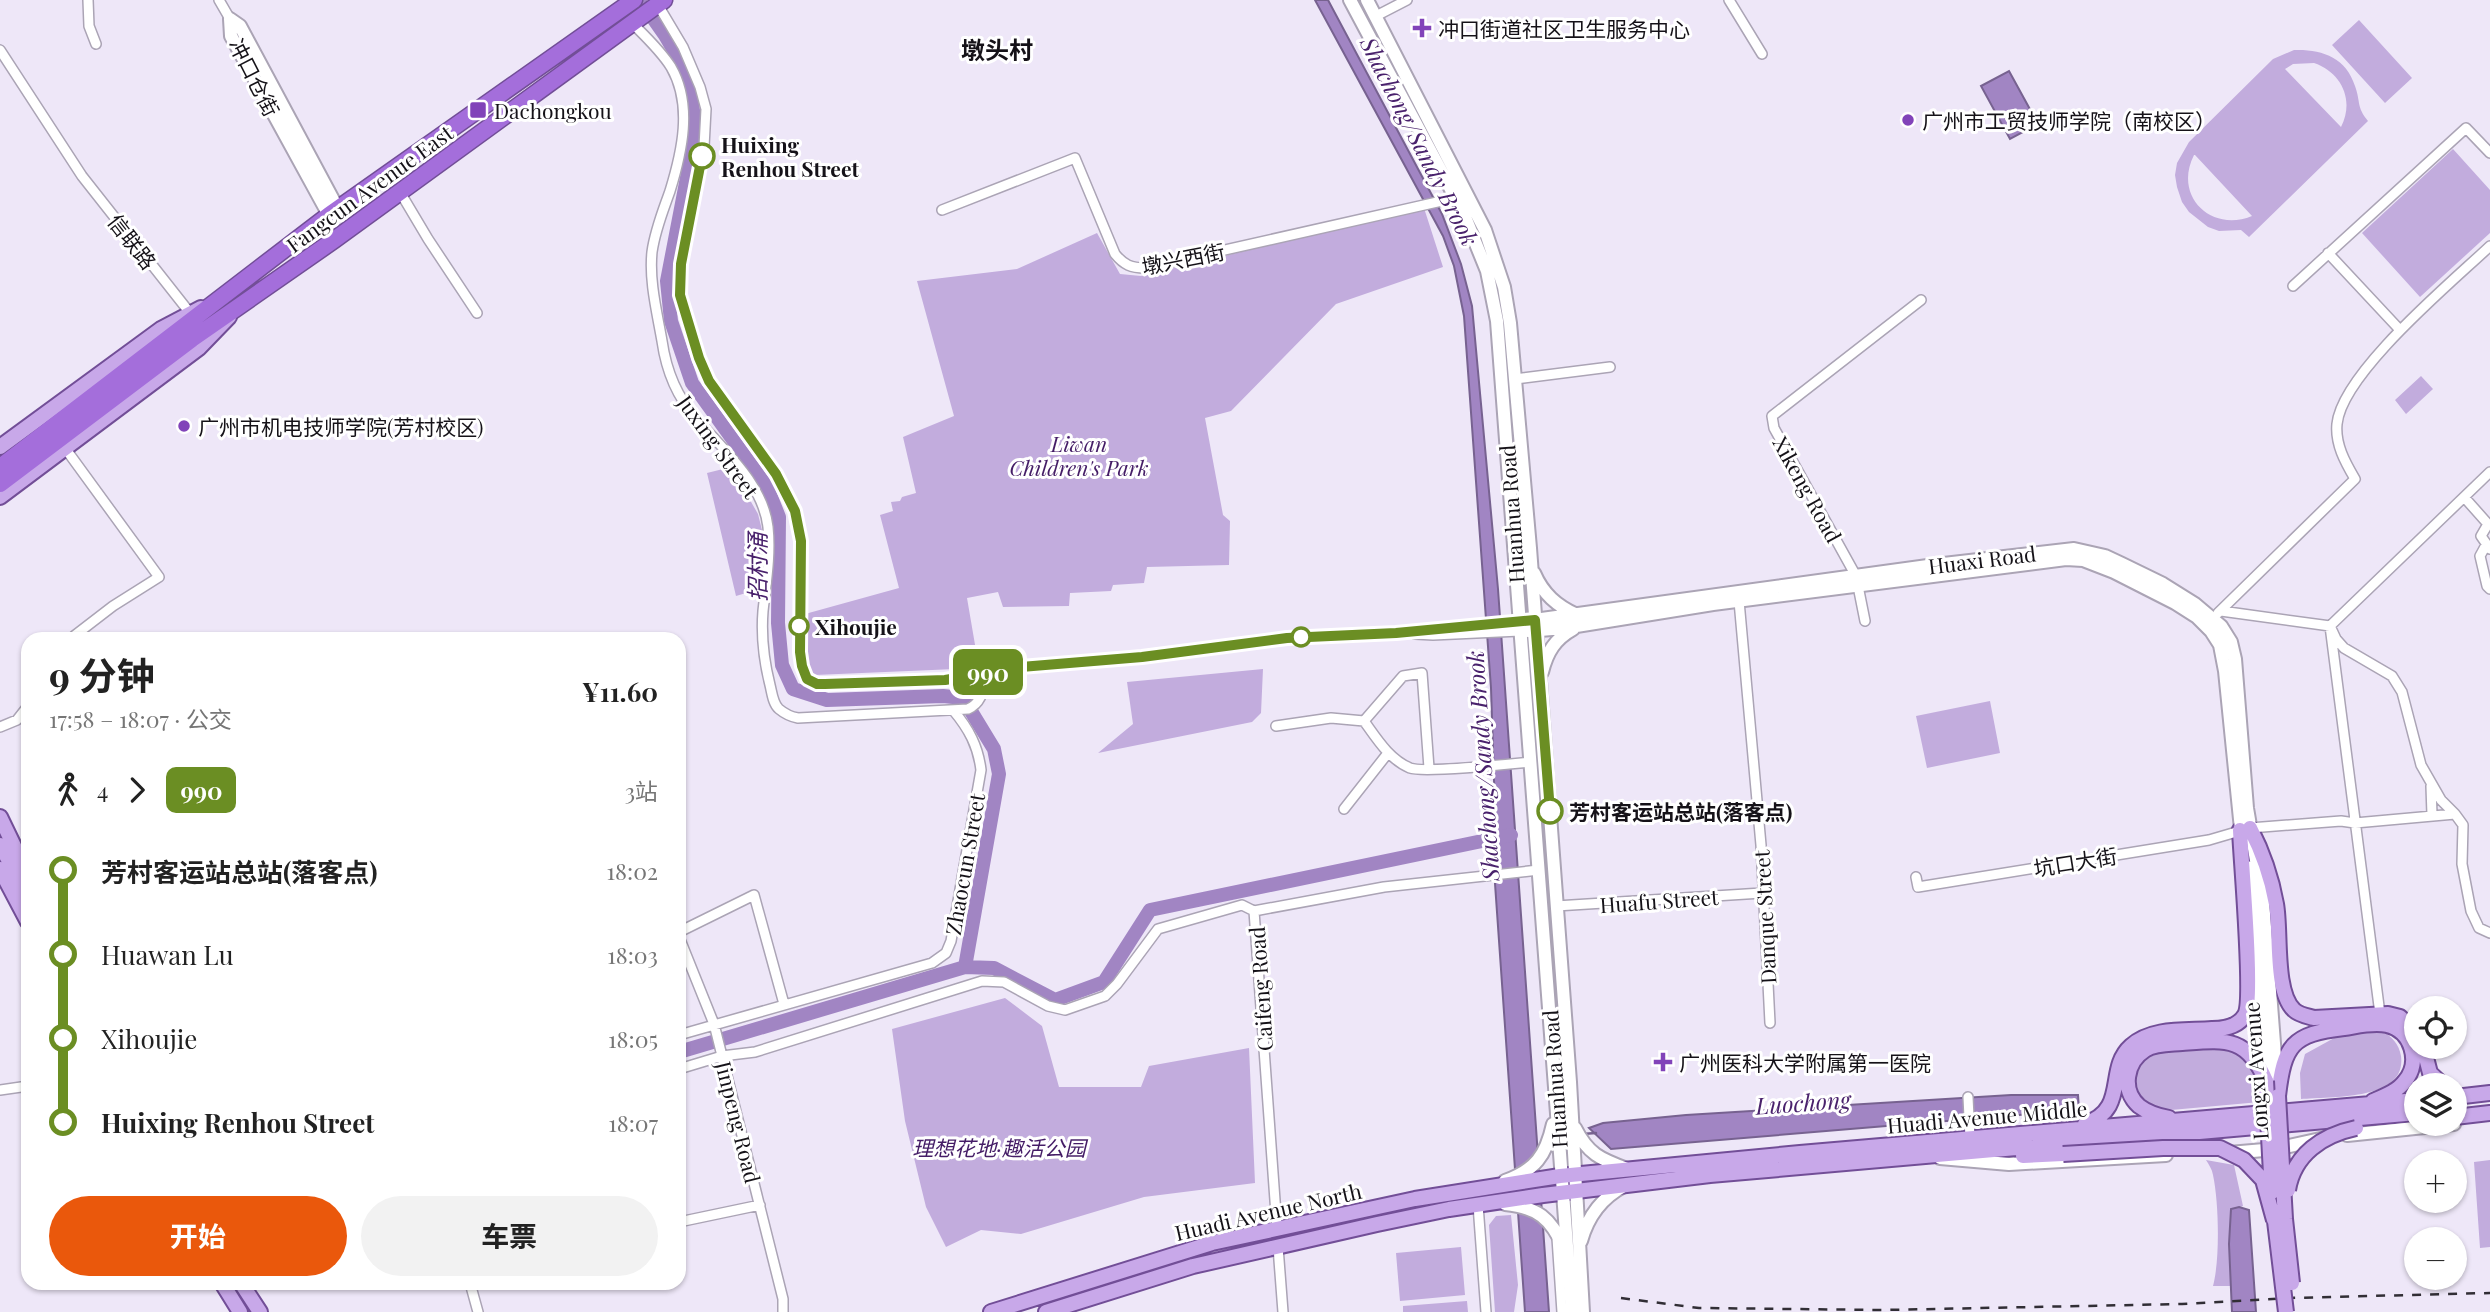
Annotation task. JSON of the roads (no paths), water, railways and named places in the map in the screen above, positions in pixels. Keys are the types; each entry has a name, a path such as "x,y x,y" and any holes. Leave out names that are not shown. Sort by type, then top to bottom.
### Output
{"highway":[{"name":"Fangcun Avenue East","path":"0,484 224,296 333,212 633,0"},
{"name":"Fangcun Avenue East","path":"0,467 234,311 650,10"}],"main road":[{"name":"Fangcun Avenue East","path":"0,447 161,329 224,296"},
{"name":"Fangcun Avenue East","path":"0,497 199,348 234,311"},
{"path":"0,817 21,861"},
{"path":"2245,829 2265,857 2272,878 2282,981 2293,1010 2314,1018 2380,1014 2400,1017 2404,1021"},
{"path":"2188,1121 2146,1110 2122,1086 2120,1066 2125,1052 2144,1038 2164,1032 2224,1028 2238,1023 2246,1014 2248,981 2245,829"},
{"path":"0,845 21,882"},
{"path":"0,869 21,910"},
{"path":"0,888 21,914"},
{"path":"2278,1096 2286,1058 2295,1043 2305,1036 2317,1031 2370,1024 2390,1026 2399,1030 2410,1044 2414,1062 2407,1080 2399,1088 2362,1105"},
{"path":"2070,1129 2091,1122 2106,1111 2135,1058 2148,1048 2219,1040 2244,1048 2258,1063 2266,1081"},
{"name":"Longxi Avenue","path":"2266,1081 2286,1312"},
{"path":"2467,1094 2490,1093"},
{"name":"Longxi Avenue","path":"2278,1096 2280,1220 2295,1312"},
{"name":"Huadi Avenue Middle","path":"1569,1191 1628,1176 1970,1138 2404,1101"},
{"path":"2467,1108 2490,1106"},
{"path":"2467,1116 2490,1113"},
{"name":"Huadi Avenue Middle","path":"1567,1175 1628,1176 1909,1159 2048,1144 2404,1114"},
{"path":"2280,1220 2293,1171 2305,1153 2331,1134 2404,1122"},
{"path":"1909,1159 2174,1147 2220,1148 2244,1160 2263,1180 2280,1220"},
{"name":"Huadi Avenue North","path":"991,1312 1212,1243 1415,1199 1567,1175"},
{"name":"Huadi Avenue North","path":"1046,1312 1193,1266 1377,1224 1569,1191"},
{"path":"226,1290 240,1312"},
{"path":"246,1290 260,1312"}],"street":[{"path":"88,0 89,26 96,44"},
{"path":"219,0 230,19"},
{"name":"Huanhua Road","path":"1350,0 1449,199 1476,240 1487,271 1497,321 1514,627 1531,762 1556,1103 1555,1129 1559,1153 1567,1175 1578,1248 1583,1312"},
{"name":"Huanhua Road","path":"1367,0 1485,230 1504,287 1531,563 1573,1125 1573,1155 1567,1175"},
{"path":"1376,16 1407,0"},
{"path":"1729,0 1762,54"},
{"path":"650,10 683,47 706,109 704,147 681,264 682,301 699,358 709,381 776,474 795,511 801,541 800,652 804,673 812,683 945,680 1021,667 1142,657 1302,637 1514,627"},
{"name":"Juxing Street","path":"650,10 679,86 683,106 681,147 656,230 652,253 655,299 663,351 673,380 695,417 739,468 765,512 769,556 763,610 763,644 776,705 791,716 808,719 957,710"},
{"name":"冲口仓街","path":"230,19 240,26 333,212"},
{"name":"信联路","path":"0,50 76,169 190,313"},
{"path":"2293,286 2466,128 2490,153"},
{"name":"墩兴西街","path":"942,210 1075,158 1115,254 1132,268 1145,268 1449,199"},
{"path":"400,191 477,313"},
{"path":"2217,614 2355,479 2338,441 2337,424 2341,408 2365,369 2400,330 2490,246"},
{"path":"2328,253 2400,330"},
{"name":"Xikeng Road","path":"1866,621 1858,581 1774,428 1772,416 1921,300"},
{"path":"1515,379 1610,368"},
{"path":"65,448 159,577 113,606 79,632"},
{"path":"2217,614 2330,626 2490,472"},
{"path":"2464,497 2487,524 2481,537 2488,547 2480,556 2490,589"},
{"name":"Huaxi Road","path":"1578,620 2074,549 2105,556 2217,614 2231,642 2235,659 2245,829"},
{"name":"Huaxi Road","path":"1514,627 1739,601 1858,581 2066,559 2083,560 2175,603 2197,617 2211,631 2223,655 2245,829"},
{"path":"1531,563 1543,591 1578,620 1555,642 1545,662 1540,682"},
{"name":"Danque Street","path":"1739,601 1758,819 1770,1023"},
{"path":"2330,626 2344,648 2392,676 2402,692 2421,765 2431,785 2463,825 2462,864 2471,912 2479,928 2490,933"},
{"path":"2330,626 2380,1014"},
{"path":"957,710 975,706 984,689 985,673"},
{"path":"1364,721 1404,676 1422,673 1429,768"},
{"name":"Zhaocun Street","path":"686,1033 932,963 946,953 951,941 981,770 975,743 957,710"},
{"path":"0,727 17,720 21,715"},
{"path":"1276,726 1331,718 1364,721 1388,753 1412,769 1531,762"},
{"path":"1344,809 1388,753"},
{"path":"2431,785 2432,815"},
{"path":"2245,829 2455,814"},
{"name":"坑口大街","path":"1916,877 1918,887 2209,839 2245,829"},
{"name":"Longxi Avenue","path":"2245,829 2261,879 2266,1081"},
{"name":"Caifeng Road","path":"1277,1228 1254,911 1384,887 1539,870"},
{"name":"Huafu Street","path":"1556,906 1762,893"},
{"path":"686,929 754,895 784,1004"},
{"path":"686,1066 721,1052 755,1052 982,981 1004,982 1048,1006 1065,1010 1105,996 1158,929 1242,905 1254,911"},
{"name":"Jinpeng Road","path":"686,954 715,1026 783,1299 783,1312"},
{"name":"Longxi Avenue","path":"2262,955 2278,1096"},
{"path":"0,1090 21,1087"},
{"path":"1968,1097 1970,1138"},
{"path":"2467,1122 2490,1120"},
{"path":"1573,1125 1583,1144 1593,1154 1628,1176 1589,1218 1578,1248"},
{"path":"1496,1185 1525,1172 1539,1161 1555,1129"},
{"path":"1939,1158 2009,1164 2221,1154 2276,1149 2344,1135 2404,1129"},
{"name":"Huanhua Road","path":"1569,1191 1561,1235 1572,1312"},
{"path":"1486,1312 1494,1203 1526,1207 1545,1218 1561,1235"},
{"path":"686,1221 760,1205"},
{"path":"1278,1247 1283,1312"},
{"path":"1562,1312 1563,1258"},
{"path":"472,1290 478,1312"}],"waterway":[{"name":"招村涌","path":"642,5 664,34 681,65 694,117 695,136 667,281 671,321 692,383 767,487 779,517 778,623 782,665 793,689 827,700 943,696 963,698 994,749 999,774 965,967"},
{"name":"Shachong/Sandy Brook","path":"686,1050 965,967 994,968 1055,1000 1104,982 1150,910 1511,835"},
{"name":"Luochong","path":"1582,1134 1596,1133"}],"railway":[{"path":"1621,1298 1699,1308 1883,1310 2182,1304 2290,1298 2490,1293"}],"place":[{"name":"冲口街道社区卫生服务中心","path":"1422,28"},
{"name":"Dachongkou","path":"478,110"},
{"name":"广州市工贸技师学院（南校区）","path":"1908,120"},
{"name":"Huixing Renhou Street","path":"702,156"},
{"name":"广州市机电技师学院(芳村校区)","path":"184,426"},
{"name":"Xihoujie","path":"799,626"},
{"name":"芳村客运站总站(落客点)","path":"1550,811"},
{"name":"广州医科大学附属第一医院","path":"1663,1062"}],"district":[{"name":"墩头村","path":"997,49"}],"park label":[{"name":"Liwan Children's Park","path":"1079,455"},
{"name":"理想花地·趣活公园","path":"999,1147"}]}
